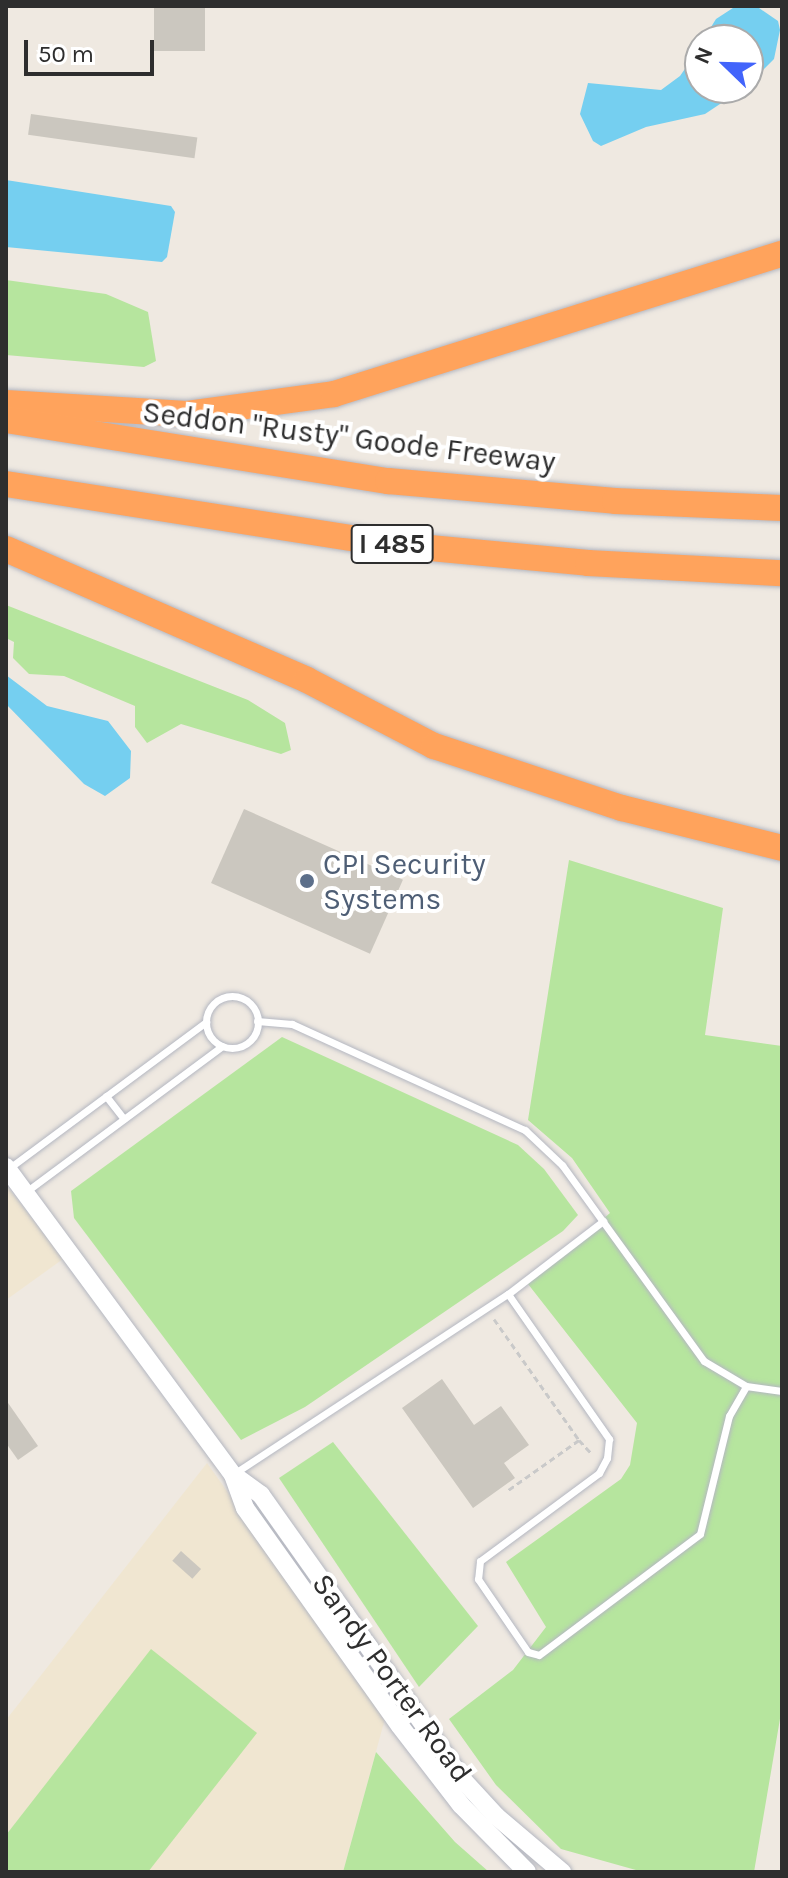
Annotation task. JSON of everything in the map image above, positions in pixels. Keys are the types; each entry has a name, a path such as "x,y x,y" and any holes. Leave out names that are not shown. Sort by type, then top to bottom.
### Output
{"highway":[{"path":"6,403 187,414 334,394 782,254"},
{"name":"Seddon \"Rusty\" Goode Freeway","path":"6,420 388,481 615,501 782,508"},
{"name":"I 485","path":"6,484 388,544 588,563 782,573"},
{"path":"6,549 307,680 434,746 622,808 782,848"}],"street":[{"name":"Sandy Porter Road","path":"7,1168 17,1189 233,1475 245,1508 400,1726 461,1805 527,1872"},
{"name":"Sandy Porter Road","path":"233,1475 261,1495 463,1780 496,1816 562,1872"}],"lane":[{"path":"7,1168 206,1022 211,1006 234,996 249,1003 257,1021 249,1041 234,1048 222,1046 212,1038 206,1022"},
{"path":"257,1021 292,1024 511,1122 551,1153 693,1349 717,1372 746,1386 782,1391"},
{"path":"17,1189 124,1119 222,1046"},
{"path":"106,1096 124,1119"},
{"path":"233,1475 508,1294 603,1221"},
{"path":"508,1294 609,1439 599,1473 480,1561 478,1579 528,1652 539,1655 700,1534 729,1416 746,1386"}],"path":[{"path":"493,1318 591,1453"},
{"path":"507,1491 579,1440"}],"shaded area":[{"path":"6,1185 63,1259 6,1300"},
{"path":"207,1463 386,1715 343,1872 6,1872 6,1720"}],"green space":[{"path":"6,280 106,294 148,312 156,361 144,367 6,355"},
{"path":"6,605 248,700 285,723 291,750 281,754 181,724 147,743 135,727 135,706 64,676 29,674 13,658 14,642 6,638"},
{"path":"569,860 723,908 705,1035 782,1046 782,1707 754,1872 643,1872 561,1849 496,1785 449,1719 513,1670 546,1627 506,1562 621,1479 630,1465 637,1423 528,1284 610,1213 572,1158 528,1120"},
{"path":"282,1037 518,1145 544,1169 578,1215 563,1231 305,1407 241,1440 74,1218 71,1191"},
{"path":"333,1442 478,1626 419,1687 279,1478"},
{"path":"151,1649 257,1733 148,1872 6,1872 6,1835"},
{"path":"376,1752 455,1842 489,1872 343,1872"}],"water":[{"path":"736,6 759,8 778,21 780,30 774,59 764,69 764,24 713,24"},
{"path":"684,70 684,104 720,104 705,114 646,127 601,146 593,141 580,114 588,83 661,90"},
{"path":"6,180 171,206 175,212 167,257 162,262 6,247"},
{"path":"6,675 47,706 108,721 131,751 130,778 105,796 84,784 6,704"}],"building":[{"path":"154,6 205,6 205,51 154,51"},
{"path":"31,114 197,137 194,158 28,135"},
{"name":"CPI Security Systems","path":"244,809 403,880 370,954 211,883"},
{"path":"442,1379 474,1425 501,1406 529,1445 504,1463 515,1478 473,1508 402,1408"},
{"path":"6,1400 38,1446 18,1460 6,1443"},
{"path":"181,1551 201,1569 192,1579 172,1561"}],"place":[{"name":"CPI Security Systems","path":"307,881"}]}
